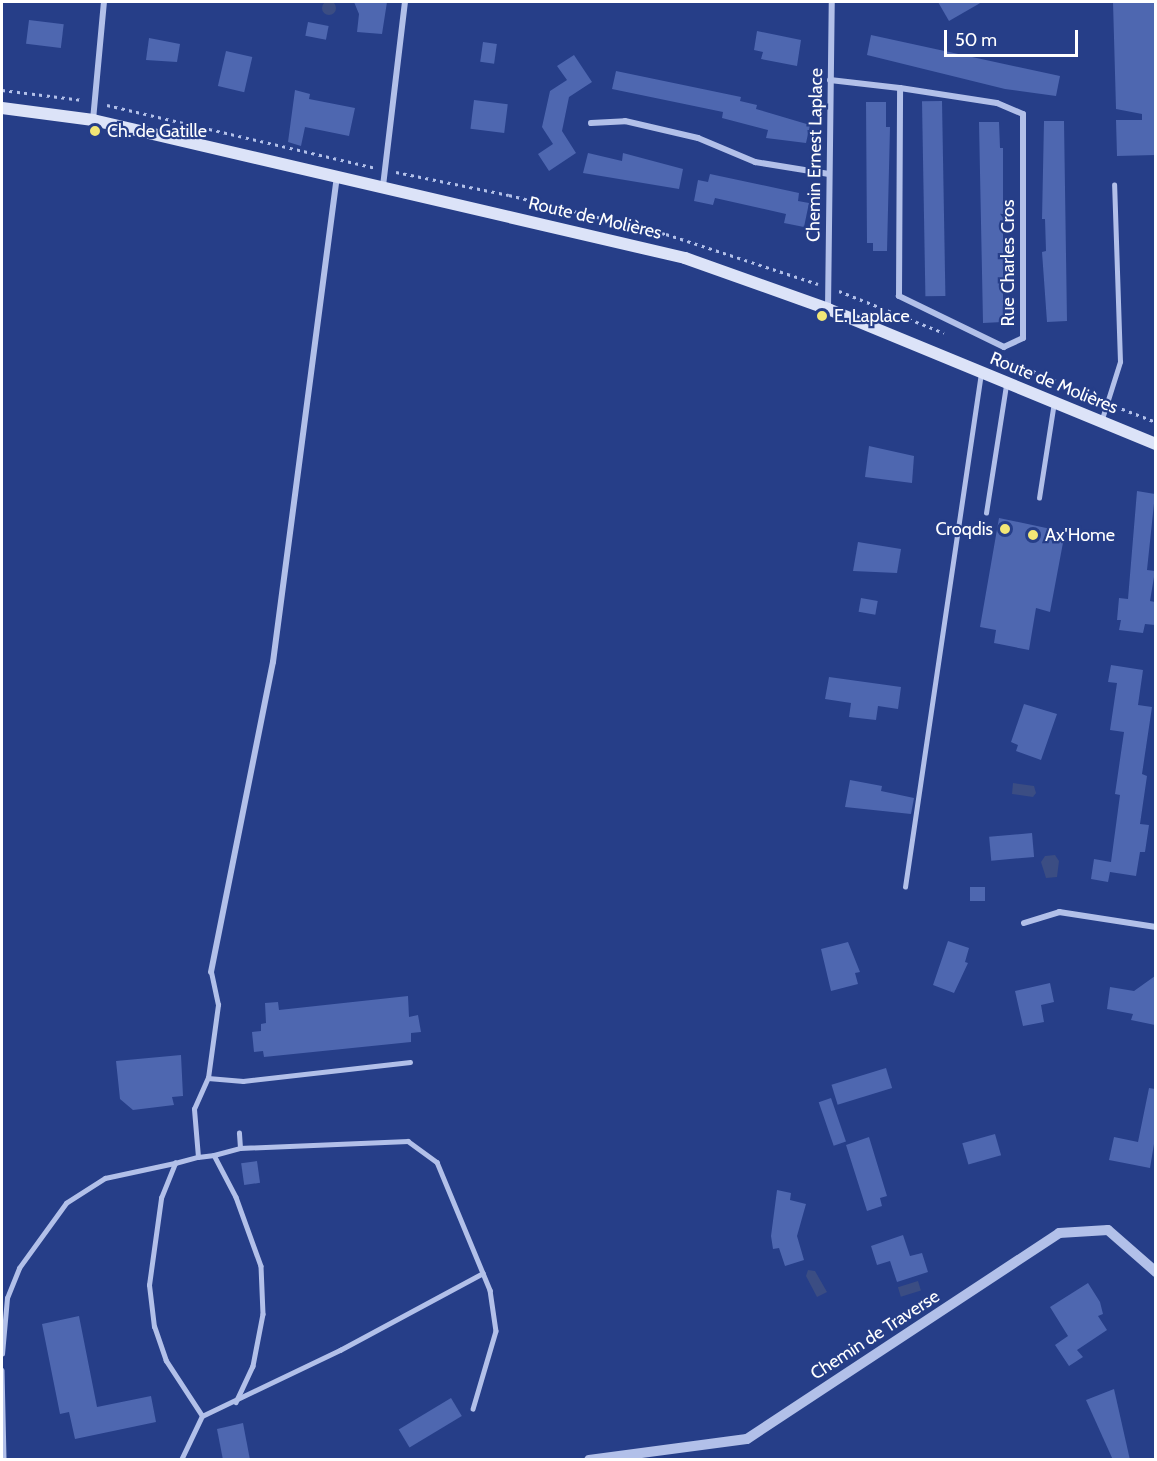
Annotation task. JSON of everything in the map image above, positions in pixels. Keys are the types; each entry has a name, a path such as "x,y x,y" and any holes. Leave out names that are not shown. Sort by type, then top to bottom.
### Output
{"main road":[{"name":"Route de Molières","path":"2,108 93,120 685,258 828,309 1155,444"}],"street":[{"path":"93,120 104,2"},
{"path":"383,186 405,2"},
{"name":"Chemin Ernest Laplace","path":"828,309 832,2"},
{"name":"Rue Charles Cros","path":"830,80 900,88 997,103 1023,114 1023,338 1004,348 899,296 900,88"},
{"path":"591,123 624,121 698,138 755,162 829,174"},
{"path":"211,972 273,662 337,176"},
{"path":"1024,923 1059,912 1155,927"},
{"name":"Chemin de Traverse","path":"589,1460 747,1439 1059,1233 1108,1230 1155,1272"}],"lane":[{"path":"1101,422 1120,362 1114,185"},
{"path":"905,887 981,372"},
{"path":"986,513 1007,383"},
{"path":"1039,498 1054,402"},
{"path":"198,1157 194,1109 208,1077 218,1005 211,972"},
{"path":"208,1077 243,1081 410,1062"},
{"path":"239,1133 240,1148"},
{"path":"2,1354 8,1298 19,1268 66,1203 105,1178 240,1148 408,1142 437,1162 483,1273 495,1331 473,1409"},
{"path":"214,1155 236,1197 261,1266 263,1314 252,1366 236,1402"},
{"path":"175,1163 162,1198 149,1285 154,1327 166,1361 202,1416"},
{"path":"181,1460 202,1416 236,1402 483,1273"},
{"path":"2,1370 4,1460"}],"water":[{"path":"329,1 334,3 336,8 334,13 329,15 324,13 322,8 324,3"},
{"path":"1013,783 1034,786 1036,793 1033,797 1012,794"},
{"path":"1055,855 1059,861 1057,877 1046,878 1041,862 1045,856"},
{"path":"808,1270 815,1271 827,1292 817,1297 806,1276"},
{"path":"918,1281 921,1291 901,1297 898,1287"}],"building":[{"path":"354,2 387,2 382,34 357,32 359,14"},
{"path":"938,2 982,2 949,21"},
{"path":"1113,2 1155,2 1155,155 1117,156 1116,120 1142,120 1142,114 1116,109"},
{"path":"29,20 64,24 61,48 26,44"},
{"path":"308,22 329,26 326,40 305,36"},
{"path":"757,31 801,40 797,66 761,59 763,52 754,50"},
{"path":"871,35 1060,76 1056,96 1005,89 867,55"},
{"path":"149,38 180,44 177,62 146,60"},
{"path":"483,42 497,44 494,64 480,62"},
{"path":"226,51 252,57 244,92 218,86"},
{"path":"574,55 592,82 569,97 562,131 576,153 549,171 538,154 553,144 542,127 550,91 567,80 557,66"},
{"path":"616,71 741,97 740,101 757,105 756,109 810,125 806,143 766,138 768,130 722,118 723,112 612,89"},
{"path":"295,90 310,94 309,99 355,108 349,136 305,127 301,146 288,142"},
{"path":"474,100 508,104 504,133 470,129"},
{"path":"922,101 942,101 945,296 925,296"},
{"path":"866,102 886,102 886,127 890,127 887,251 873,251 873,243 867,243"},
{"path":"1044,121 1064,121 1067,321 1047,322 1042,252 1046,251 1045,219 1042,219"},
{"path":"979,122 999,122 1000,148 1003,148 1003,322 983,323"},
{"path":"588,153 622,161 623,153 683,169 679,189 583,173"},
{"path":"710,174 799,193 798,201 809,203 804,227 784,223 786,214 715,198 713,205 694,201 698,180 708,182"},
{"path":"869,446 914,456 912,483 865,477"},
{"path":"1137,491 1155,494 1147,570 1155,571 1150,601 1155,602 1155,625 1145,624 1143,633 1119,630 1121,620 1117,620 1119,598 1128,599"},
{"path":"999,518 1065,532 1050,612 1036,608 1029,650 994,643 996,630 980,627"},
{"path":"858,542 901,549 897,573 853,571"},
{"path":"861,598 878,601 875,615 859,612"},
{"path":"1111,665 1143,670 1138,705 1152,707 1142,774 1147,776 1140,824 1149,825 1145,852 1140,852 1136,876 1110,872 1108,882 1091,879 1094,859 1111,862 1120,795 1115,794 1124,732 1110,730 1117,683 1108,682"},
{"path":"829,677 901,687 898,709 878,706 876,720 849,717 851,703 825,699"},
{"path":"1024,704 1057,714 1041,760 1016,751 1018,745 1011,742"},
{"path":"850,780 882,786 881,791 914,798 911,814 845,807"},
{"path":"1032,833 1034,857 991,861 989,837"},
{"path":"970,887 985,887 985,901 970,901"},
{"path":"948,941 969,948 965,962 968,963 954,993 933,985"},
{"path":"848,942 860,972 855,973 858,984 831,991 821,949"},
{"path":"1155,976 1155,1025 1131,1020 1133,1014 1107,1009 1110,987 1134,991"},
{"path":"1050,983 1054,1002 1041,1005 1044,1022 1023,1026 1015,991"},
{"path":"408,996 409,1017 418,1015 421,1032 411,1033 411,1042 264,1057 263,1051 254,1052 252,1032 261,1031 261,1024 266,1023 265,1003 278,1002 279,1010"},
{"path":"181,1055 183,1096 172,1097 174,1105 133,1110 120,1099 116,1061"},
{"path":"886,1068 892,1088 838,1105 831,1085"},
{"path":"1149,1088 1155,1089 1155,1138 1150,1168 1109,1160 1114,1137 1138,1142"},
{"path":"831,1098 846,1141 834,1146 819,1102"},
{"path":"995,1134 1001,1155 968,1165 962,1143"},
{"path":"869,1137 887,1196 880,1198 882,1206 867,1211 846,1145"},
{"path":"257,1161 260,1183 244,1185 241,1163"},
{"path":"777,1190 791,1193 790,1200 806,1204 797,1236 804,1260 785,1266 779,1248 773,1249 771,1236"},
{"path":"903,1235 910,1256 922,1253 928,1272 897,1282 890,1261 877,1265 871,1246"},
{"path":"1088,1283 1100,1302 1103,1314 1098,1316 1107,1330 1077,1350 1083,1357 1069,1366 1055,1345 1068,1336 1050,1307"},
{"path":"79,1316 97,1407 151,1396 156,1422 75,1439 69,1412 60,1414 42,1324"},
{"path":"1114,1389 1130,1460 1113,1460 1086,1400"},
{"path":"451,1398 462,1416 410,1447 399,1429"},
{"path":"243,1423 250,1460 223,1460 217,1429"}],"place":[{"name":"Ch. de Gatille","path":"95,131"},
{"name":"E. Laplace","path":"822,316"},
{"name":"Croqdis","path":"1005,529"},
{"name":"Ax'Home","path":"1033,535"}]}
